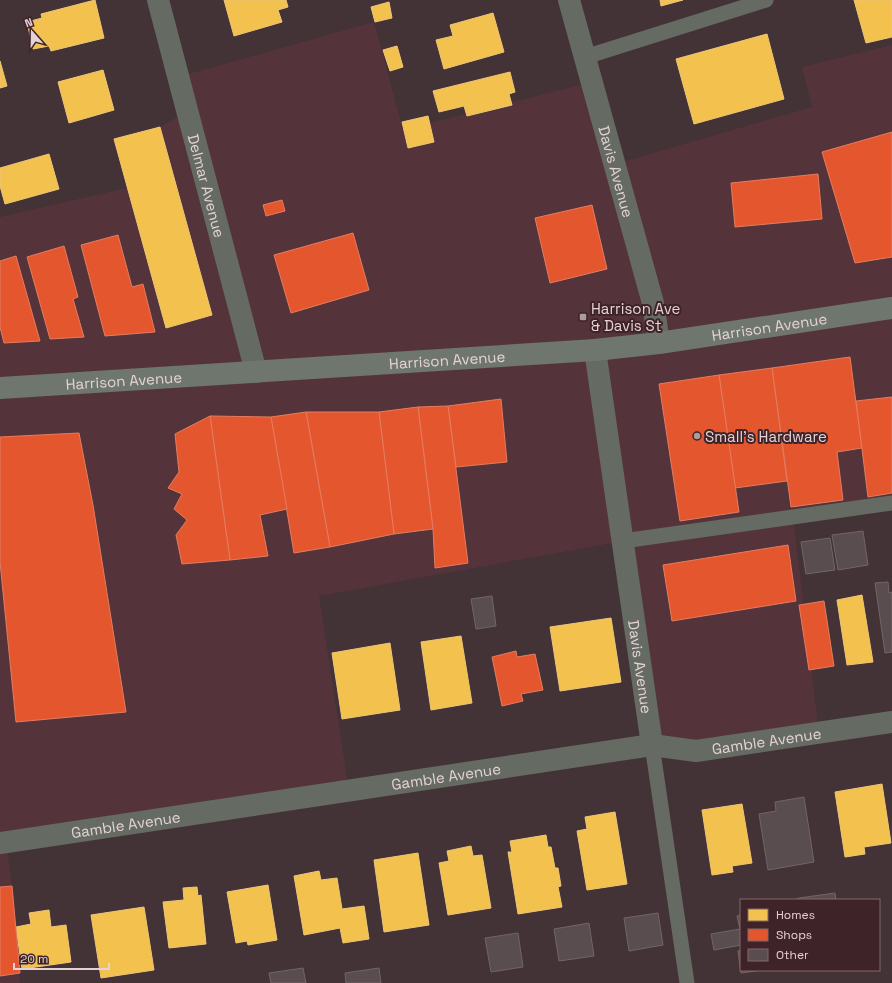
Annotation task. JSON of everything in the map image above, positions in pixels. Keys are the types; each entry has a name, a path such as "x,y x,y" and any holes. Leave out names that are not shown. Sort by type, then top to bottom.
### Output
{"main road":[{"name":"Harrison Avenue","path":"0,388 595,350 659,343 892,308"}],"street":[{"name":"Delmar Avenue","path":"158,0 256,372"},
{"name":"Davis Avenue","path":"569,0 653,303 659,343"},
{"name":"Davis Avenue","path":"595,350 652,744"},
{"name":"Gamble Avenue","path":"0,843 652,744 696,752 892,722"}],"lane":[{"path":"585,57 766,0"},
{"path":"623,541 892,504"},
{"name":"Davis Avenue","path":"652,744 687,983"}],"shaded area":[{"path":"374,22 403,130 592,82 615,164 812,107 802,67 892,45 892,503 793,517 819,733 652,745 623,541 319,596 349,791 6,842 12,886 20,983 0,983 0,217 127,188 114,139 160,127 187,111 178,77"}],"building: Homes":[{"path":"95,0 104,38 51,51 49,46 33,49 27,22 42,18 41,14"},
{"path":"224,0 286,0 288,7 278,10 282,22 234,36"},
{"path":"660,0 683,0 661,6"},
{"path":"854,0 892,0 892,37 866,43"},
{"path":"389,2 392,18 375,22 371,7"},
{"path":"493,13 504,52 444,69 436,40 453,36 450,25"},
{"path":"767,34 784,99 694,124 676,59"},
{"path":"397,46 403,67 390,71 383,50"},
{"path":"0,61 7,86 0,88"},
{"path":"103,70 114,110 69,123 58,82"},
{"path":"510,72 515,92 509,94 512,105 467,116 464,106 439,112 433,91"},
{"path":"428,116 434,142 408,148 402,122"},
{"path":"160,127 212,315 166,328 114,139"},
{"path":"49,154 59,189 5,204 0,186 0,168"},
{"path":"862,595 873,662 847,665 837,600"},
{"path":"611,618 621,682 560,691 550,627"},
{"path":"461,636 472,703 431,710 421,642"},
{"path":"390,643 400,710 342,719 332,653"},
{"path":"882,784 891,843 864,847 865,854 845,857 835,792"},
{"path":"742,804 752,863 732,866 733,872 712,875 702,810"},
{"path":"615,812 627,884 587,890 577,831 587,829 585,817"},
{"path":"546,835 548,847 551,847 555,868 558,868 561,886 558,887 562,907 518,914 508,852 512,852 510,841"},
{"path":"471,846 473,856 482,855 491,908 448,915 439,863 449,861 447,851"},
{"path":"418,853 429,925 384,932 374,860"},
{"path":"319,871 321,880 337,878 342,909 364,906 369,939 343,943 340,928 304,935 294,876"},
{"path":"268,885 277,940 248,945 247,941 236,943 227,892"},
{"path":"197,887 198,896 201,895 206,944 169,948 163,902 184,900 183,888"},
{"path":"144,907 154,970 101,978 91,915"},
{"path":"49,910 51,927 66,925 71,962 22,969 16,927 31,924 29,913"}],"building: Shops":[{"path":"892,132 892,257 855,263 822,152"},
{"path":"818,174 822,219 735,227 731,183"},
{"path":"282,200 285,211 266,216 263,205"},
{"path":"592,205 607,269 550,283 535,218"},
{"path":"353,233 369,290 291,313 274,255"},
{"path":"118,235 132,287 143,284 155,332 105,336 81,245"},
{"path":"64,246 78,297 73,299 84,337 50,339 27,257"},
{"path":"16,256 40,341 4,343 0,327 0,261"},
{"path":"850,357 862,448 837,452 843,500 791,507 772,368"},
{"path":"772,368 787,481 735,488 719,375"},
{"name":"Small's Hardware","path":"719,375 739,512 680,521 659,384"},
{"path":"892,397 892,493 868,497 856,401"},
{"path":"501,399 507,462 456,467 448,406"},
{"path":"448,406 468,563 435,568 433,529 418,407"},
{"path":"418,407 433,529 394,534 379,412"},
{"path":"306,412 379,412 394,534 330,547"},
{"path":"306,412 330,547 294,553 271,417"},
{"path":"210,416 271,417 287,509 260,515 268,556 230,560"},
{"path":"210,416 230,560 182,564 176,535 187,520 174,509 182,494 168,488 179,472 175,434"},
{"path":"79,433 93,505 126,712 16,722 0,562 0,437"},
{"path":"788,545 796,601 672,621 663,565"},
{"path":"824,601 834,666 809,670 799,605"},
{"path":"516,651 517,657 535,654 543,690 521,694 523,701 502,706 492,657"},
{"path":"12,886 20,973 0,976 0,887"}],"building: Other":[{"path":"863,531 868,565 838,570 832,535"},
{"path":"830,538 835,570 806,574 801,542"},
{"path":"888,582 889,593 892,592 892,652 885,653 875,583"},
{"path":"492,596 496,626 476,629 471,599"},
{"path":"804,797 814,862 768,870 759,814 776,811 775,802"},
{"path":"835,893 836,899 797,899"},
{"path":"658,913 663,945 629,951 624,918"},
{"path":"740,915 740,929 737,916"},
{"path":"589,923 594,956 559,961 554,929"},
{"path":"740,929 740,945 714,950 711,934"},
{"path":"518,933 523,967 491,972 485,938"},
{"path":"738,951 740,951 740,966"},
{"path":"303,968 306,983 271,983 269,973"},
{"path":"379,968 381,983 346,983 345,973"},
{"path":"741,971 756,971 741,973"}],"place":[{"name":"Harrison Ave & Davis St","path":"583,317"},
{"name":"Small's Hardware","path":"697,436"}]}
